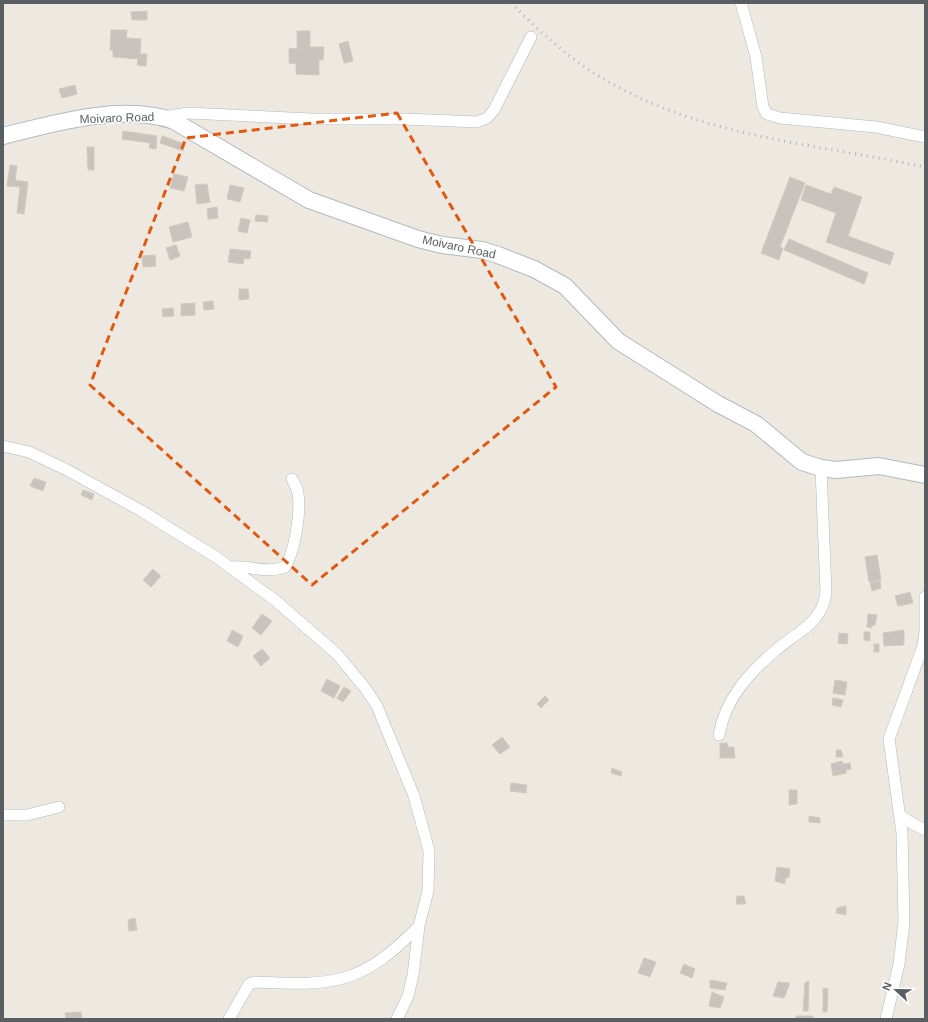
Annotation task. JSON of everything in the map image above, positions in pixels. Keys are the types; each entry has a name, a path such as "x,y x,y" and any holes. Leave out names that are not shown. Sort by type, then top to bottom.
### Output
{"street":[{"path":"741,3 756,57 763,107 767,114 780,118 876,127 925,137"},
{"path":"163,117 188,113 288,118 405,118 477,122 487,118 494,110 531,37"},
{"name":"Moivaro Road","path":"3,136 56,122 91,117 133,115 163,117 188,128 309,200 418,239 442,245 482,250 534,269 565,286 618,341 718,404 756,424 796,458 821,468 839,470 879,466 925,475"},
{"path":"3,446 29,452 65,469 140,510 230,567 276,601 338,654 354,672 377,706 414,796 429,851 428,891 419,926 411,984 408,996 397,1019"},
{"path":"719,735 724,714 744,681 776,649 818,617 823,609 826,592 821,468"},
{"path":"230,567 239,566 277,570 285,567 293,548 298,514 298,492 292,478"},
{"path":"886,1019 904,932 904,896 899,815 888,739 923,646 925,632 925,597"},
{"path":"3,815 26,816 59,807"},
{"path":"899,815 925,830"},
{"path":"229,1019 249,984 255,982 315,984 344,979 366,970 394,951 419,926"}],"highlighted area":[{"path":"397,113 556,387 312,585 90,385 186,138"}],"building":[{"path":"147,11 147,20 132,20 131,12"},
{"path":"111,30 127,30 126,38 141,39 140,54 147,54 146,66 137,65 138,59 113,57 113,50 110,50"},
{"path":"297,31 310,31 310,47 324,47 323,60 319,60 319,75 296,74 296,64 289,63 289,48 297,49"},
{"path":"348,41 353,61 344,63 339,44"},
{"path":"75,85 77,94 62,98 59,89"},
{"path":"123,131 157,136 156,149 149,148 150,143 122,139"},
{"path":"162,136 185,144 183,151 160,143"},
{"path":"87,147 94,147 94,170 88,170"},
{"path":"10,165 17,166 15,180 28,182 24,214 17,213 20,187 7,186"},
{"path":"174,174 188,177 184,191 170,188"},
{"path":"790,177 805,183 780,247 783,248 779,260 761,253"},
{"path":"207,184 210,202 197,204 195,185"},
{"path":"230,185 244,188 240,202 227,199"},
{"path":"806,185 831,194 834,187 862,197 848,236 894,253 890,265 826,242 836,213 801,200"},
{"path":"217,207 218,218 208,219 207,209"},
{"path":"256,215 268,216 267,222 255,221"},
{"path":"241,218 250,220 247,233 238,231"},
{"path":"188,222 192,237 173,242 169,227"},
{"path":"789,239 868,273 864,284 784,250"},
{"path":"176,245 180,256 170,260 166,248"},
{"path":"230,249 251,251 250,259 244,258 243,264 228,262"},
{"path":"155,255 156,266 143,267 142,256"},
{"path":"239,289 248,289 249,299 239,300"},
{"path":"213,301 214,309 204,310 203,302"},
{"path":"195,303 195,315 181,316 181,304"},
{"path":"173,308 174,316 163,317 162,309"},
{"path":"34,478 46,482 43,491 30,486"},
{"path":"83,490 94,494 92,500 81,495"},
{"path":"877,555 881,580 869,582 865,557"},
{"path":"153,569 161,576 151,587 143,580"},
{"path":"880,581 881,588 872,591 870,583"},
{"path":"910,592 913,603 898,606 895,596"},
{"path":"262,614 272,621 261,635 252,628"},
{"path":"868,614 877,615 875,625 872,625 872,628 867,627"},
{"path":"232,630 243,636 238,647 227,641"},
{"path":"904,630 904,645 884,646 883,633"},
{"path":"864,632 870,632 870,641 864,640"},
{"path":"839,633 848,634 847,644 838,643"},
{"path":"874,644 879,644 879,652 874,652"},
{"path":"262,649 270,658 261,666 253,656"},
{"path":"327,679 340,686 334,698 321,691"},
{"path":"835,680 847,682 845,695 833,693"},
{"path":"344,687 351,691 343,702 337,698"},
{"path":"545,696 549,700 541,708 537,704"},
{"path":"833,698 843,700 841,707 832,705"},
{"path":"502,737 510,747 500,754 492,745"},
{"path":"720,743 727,743 728,747 734,747 735,758 720,758"},
{"path":"836,750 841,750 843,757 836,757"},
{"path":"842,761 843,764 850,763 851,769 846,770 846,773 833,776 831,764"},
{"path":"612,768 622,772 621,776 611,773"},
{"path":"511,783 527,785 526,793 510,791"},
{"path":"789,790 797,790 797,804 789,805"},
{"path":"809,816 820,818 820,823 809,822"},
{"path":"777,867 790,869 789,877 785,879 785,884 775,881"},
{"path":"737,896 744,896 746,904 736,904"},
{"path":"846,906 846,915 836,913 837,908"},
{"path":"135,918 137,930 129,931 128,920"},
{"path":"644,958 656,962 650,977 638,973"},
{"path":"684,964 695,969 692,978 680,973"},
{"path":"710,980 727,983 725,990 710,988"},
{"path":"809,981 808,1011 803,1011 805,983"},
{"path":"778,982 790,983 784,998 773,996"},
{"path":"823,988 828,989 827,1012 823,1012"},
{"path":"712,992 724,997 720,1008 709,1006"},
{"path":"81,1012 82,1019 66,1019 65,1013"},
{"path":"796,1016 813,1016 813,1019 796,1019"}],"railway":[{"path":"511,3 535,27 588,70 618,87 654,104 691,118 729,129 768,138 925,167"}]}
